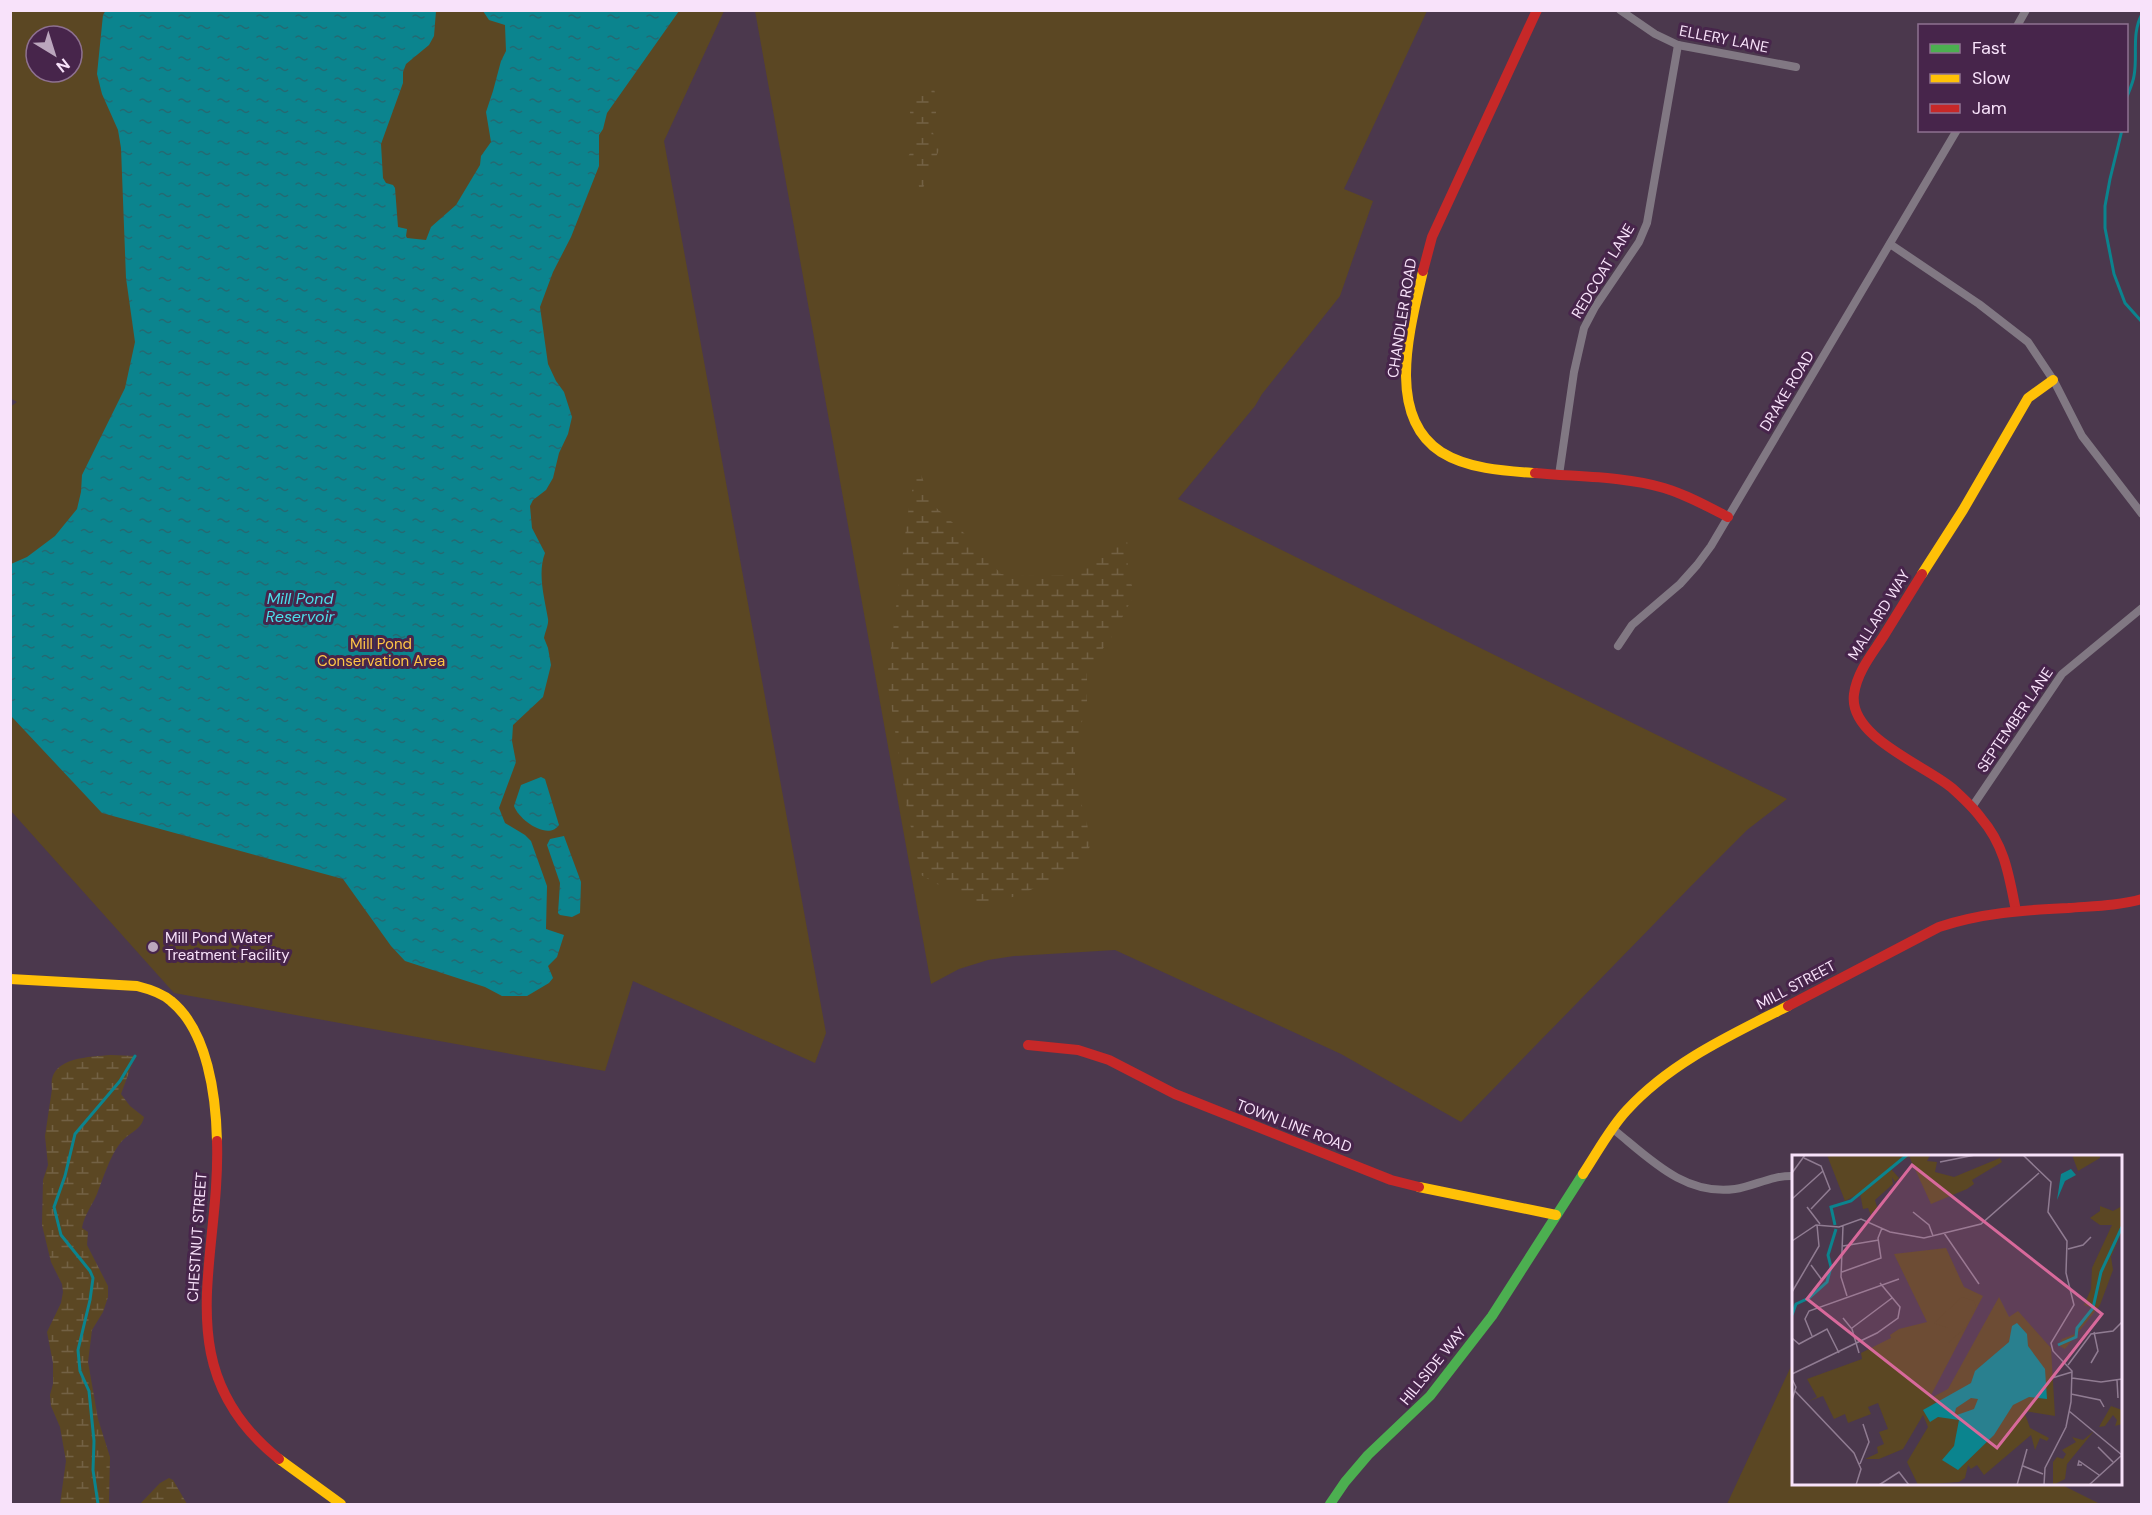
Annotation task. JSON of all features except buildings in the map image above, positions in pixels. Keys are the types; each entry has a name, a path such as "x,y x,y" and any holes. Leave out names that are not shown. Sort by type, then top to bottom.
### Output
{"street":[{"name":"CHANDLER ROAD","path":"1537,10 1426,254 1407,366 1409,406 1418,428 1428,441 1447,456 1462,463 1478,467 1646,484 1688,497 1728,517"},
{"name":"ELLERY LANE","path":"1620,10 1655,34 1678,45 1796,67"},
{"path":"2018,24 2026,10"},
{"name":"REDCOAT LANE","path":"1559,475 1576,363 1584,328 1595,307 1639,242 1647,223 1678,45"},
{"name":"DRAKE ROAD","path":"1618,646 1632,625 1689,574 1711,546 1956,132"},
{"path":"1890,244 2016,331 2033,348 2054,380 2082,436 2142,514"},
{"name":"MALLARD WAY","path":"2016,911 2005,858 1992,832 1972,807 1946,784 1868,731 1856,709 1855,685 1861,671 1963,510 2028,398 2054,380"},
{"name":"SEPTEMBER LANE","path":"1972,807 2062,674 2142,608"},
{"name":"MILL STREET","path":"1544,1234 1613,1129 1644,1091 1701,1051 1939,927 1967,918 2016,911 2112,905 2142,899"},
{"name":"CHESTNUT STREET","path":"10,979 128,984 150,989 170,1000 186,1017 198,1039 215,1115 218,1165 206,1299 209,1338 218,1380 233,1411 252,1436 275,1456 341,1504"},
{"name":"TOWN LINE ROAD","path":"1028,1045 1078,1050 1109,1060 1175,1094 1391,1180 1448,1194 1556,1215"},
{"path":"1613,1129 1662,1169 1694,1186 1716,1190 1735,1189 1774,1177 1792,1176"},
{"name":"HILLSIDE WAY","path":"1330,1504 1368,1455 1416,1412 1444,1378 1492,1316 1544,1234"}],"green space":[{"name":"Mill Pond Conservation Area","path":"11,11 724,11 664,141 826,1033 815,1063 633,981 605,1071 174,993 11,811 10,407 17,402 10,398"},
{"path":"755,11 1427,11 1344,189 1373,201 1340,296 1255,406 1178,499 1787,799 1747,830 1461,1122 1341,1054 1115,950 1014,956 988,960 959,969 931,984"},
{"path":"927,85 933,85 935,93 936,113 931,127 939,150 923,188 919,187 916,158 909,160 908,157 917,139 910,115 911,104"},
{"path":"917,464 932,504 962,531 1001,574 1075,575 1127,531 1128,576 1135,593 1113,635 1087,670 1087,703 1075,748 1075,780 1092,843 1078,867 1018,896 973,904 921,875 907,809 887,678 908,513"},
{"path":"111,1055 135,1056 121,1094 130,1106 144,1117 138,1128 123,1140 115,1151 82,1228 88,1232 87,1245 108,1286 108,1297 103,1312 92,1330 88,1362 98,1419 110,1457 110,1504 60,1504 66,1461 60,1427 51,1406 53,1363 47,1332 61,1303 63,1292 62,1284 51,1262 42,1225 43,1180 48,1165 45,1136 52,1078 56,1070 81,1058"},
{"path":"1792,1364 1792,1485 2062,1485 2100,1504 1727,1504"},
{"path":"169,1478 173,1480 187,1504 140,1504 160,1483"}],"water":[{"name":"Mill Pond Reservoir","path":"106,10 436,11 434,36 429,45 406,64 403,83 381,144 383,178 386,183 395,188 398,227 407,229 407,238 426,240 431,227 456,205 480,165 481,156 491,142 486,112 506,51 505,25 489,20 483,11 679,11 607,113 599,135 599,166 540,307 548,364 564,392 572,417 553,478 546,490 533,500 530,506 532,528 545,553 542,578 548,621 544,638 551,665 543,697 513,725 512,741 516,762 499,808 505,823 531,841 547,886 546,929 564,935 557,957 548,966 553,978 549,983 527,996 502,996 485,987 405,961 391,946 343,879 102,813 11,716 11,564 27,557 55,536 77,509 82,475 125,388 135,342 126,278 121,148 118,130 102,94 97,74 103,15"},
{"path":"541,777 545,779 559,825 548,831 534,827 514,806 521,785"},
{"path":"564,836 581,882 580,913 572,917 558,913 560,883 547,845 550,839"}],"waterway":[{"path":"2128,94 2134,76 2137,29 2142,14"},
{"path":"2122,132 2105,206 2105,228 2114,274 2125,303 2142,322"},
{"path":"98,1504 93,1470 94,1441 89,1391 80,1371 78,1350 93,1278 61,1235 54,1207 65,1176 75,1134 120,1081 135,1056"}],"traffic: fast":[{"path":"1330,1504 1368,1455 1430,1396 1492,1316 1583,1174"}],"traffic: slow":[{"path":"1423,271 1408,342 1406,368 1407,393 1412,416 1423,436 1441,452 1474,466 1535,473"},
{"path":"1922,574 1963,510 2028,398 2053,380"},
{"path":"10,979 137,986 171,1001 184,1014 202,1047 212,1085 217,1141"},
{"path":"1583,1174 1621,1117 1644,1093 1703,1051 1788,1006"},
{"path":"1419,1187 1556,1215"},
{"path":"279,1459 341,1504"}],"traffic: jam":[{"path":"1423,271 1432,237 1537,10"},
{"path":"1535,473 1616,479 1648,484 1681,494 1728,517"},
{"path":"1922,574 1862,671 1854,694 1855,709 1863,724 1875,737 1940,779 1978,814 1996,839 2001,851 2016,911"},
{"path":"1788,1006 1939,927 1955,922 2003,913 2105,905 2142,899"},
{"path":"1028,1045 1078,1050 1109,1060 1175,1094 1391,1180 1419,1187"},
{"path":"217,1141 216,1185 208,1270 207,1311 210,1350 222,1388 244,1424 279,1459"}],"place":[{"name":"Mill Pond Water Treatment Facility","path":"153,947"}]}
